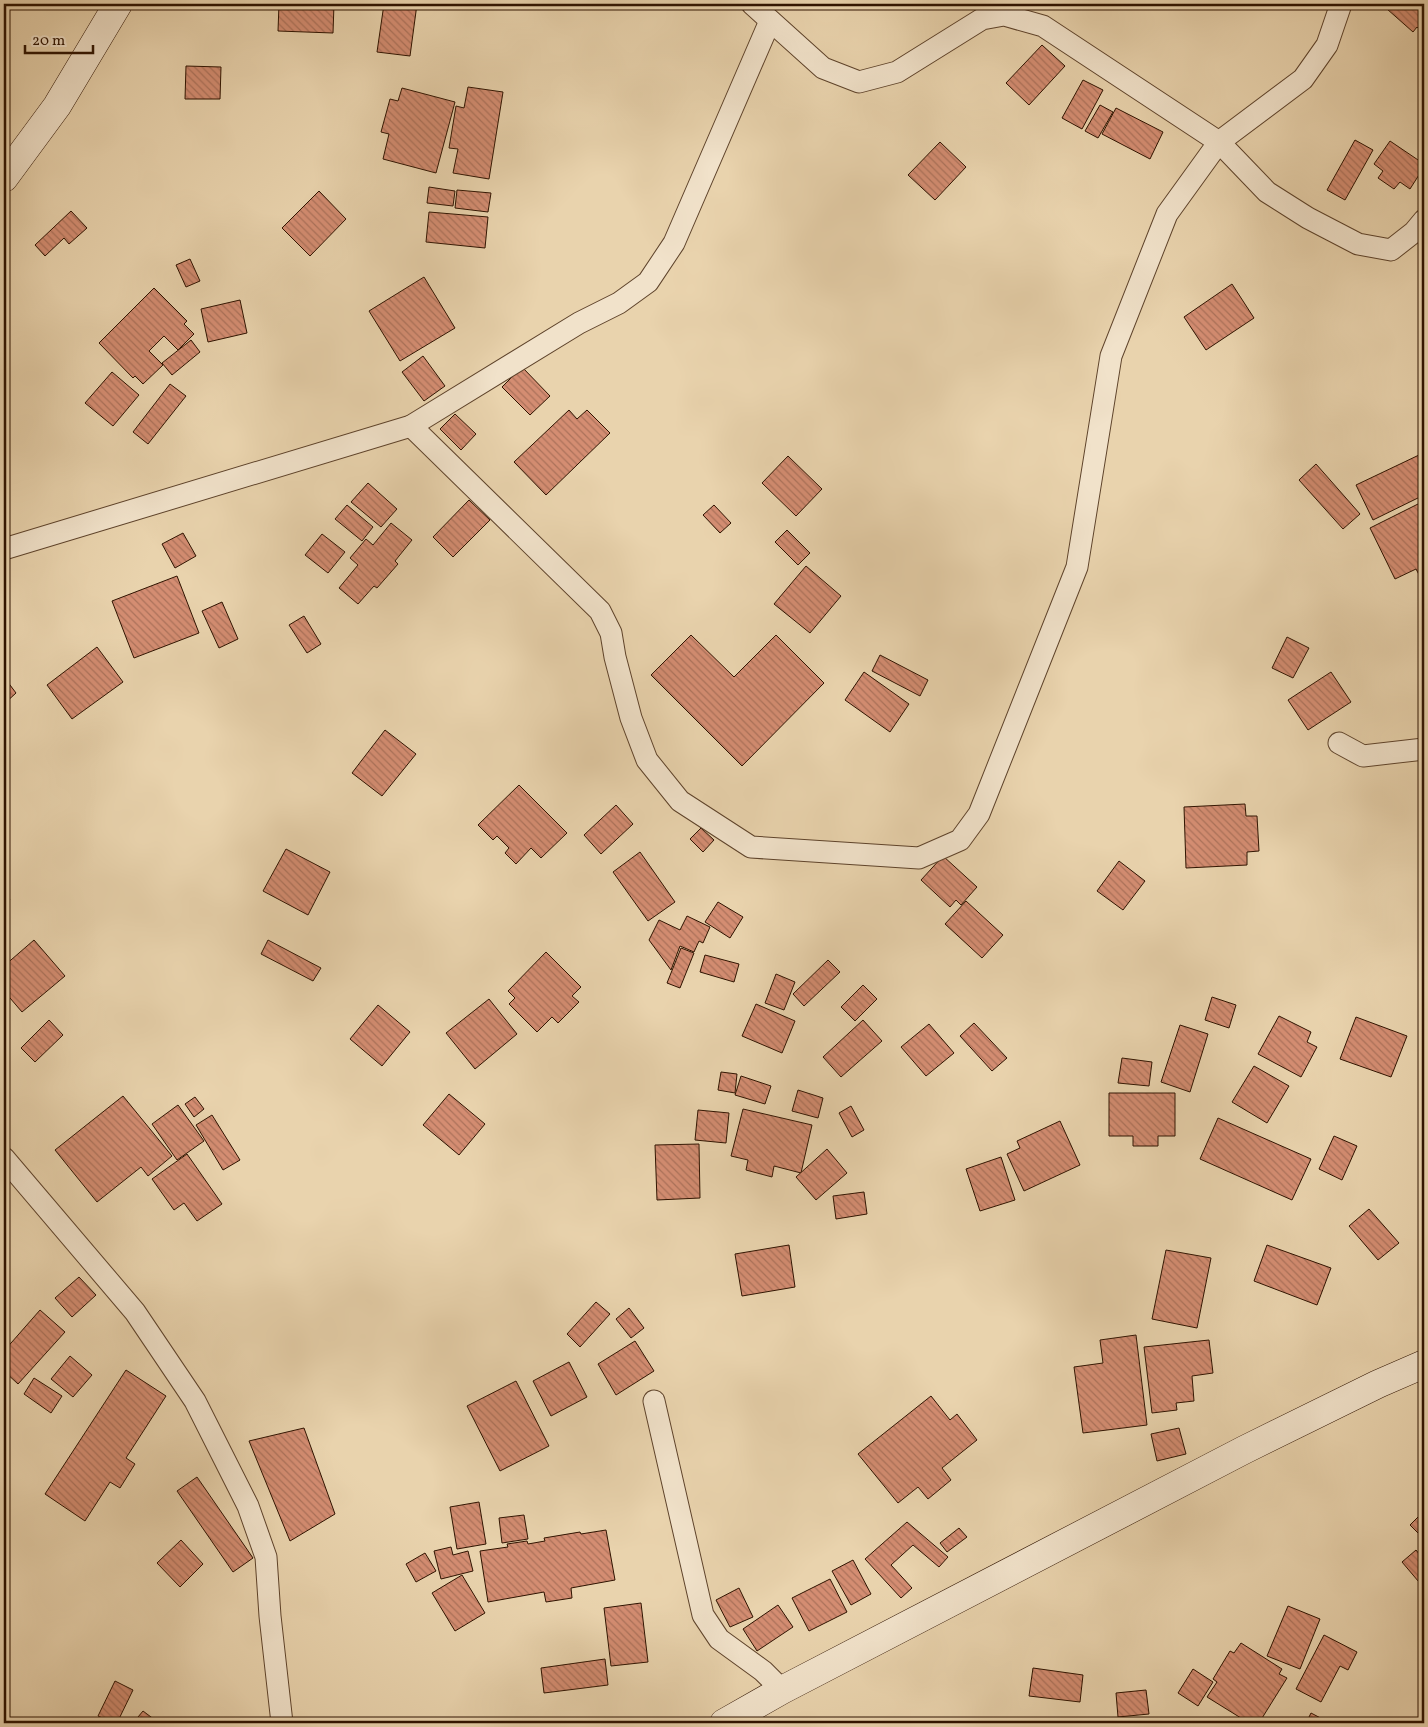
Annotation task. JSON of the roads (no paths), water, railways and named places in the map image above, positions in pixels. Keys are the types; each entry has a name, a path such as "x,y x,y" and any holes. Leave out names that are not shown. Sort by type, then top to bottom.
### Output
{"main road":[{"path":"8,166 57,106 118,4"},
{"path":"724,1723 782,1690 1244,1450 1378,1384 1424,1364"}],"street":[{"path":"752,4 823,68 859,82 897,72 982,19 1004,15 1043,26 1219,142 1267,192 1308,218 1358,244 1391,250 1414,232 1424,220"},
{"path":"411,426 600,611 610,633 631,718 647,760 680,801 751,847 919,858 960,840 979,814 1077,567 1111,356 1168,214 1219,142 1303,79 1328,44 1341,4"},
{"path":"4,549 411,426 579,322 619,303 648,282 674,243 770,21"},
{"path":"1339,743 1363,756 1424,749"},
{"path":"4,1158 135,1312 195,1401 248,1506 266,1557 271,1626 282,1723"},
{"path":"654,1401 703,1615 719,1639 763,1671 782,1690"}]}
